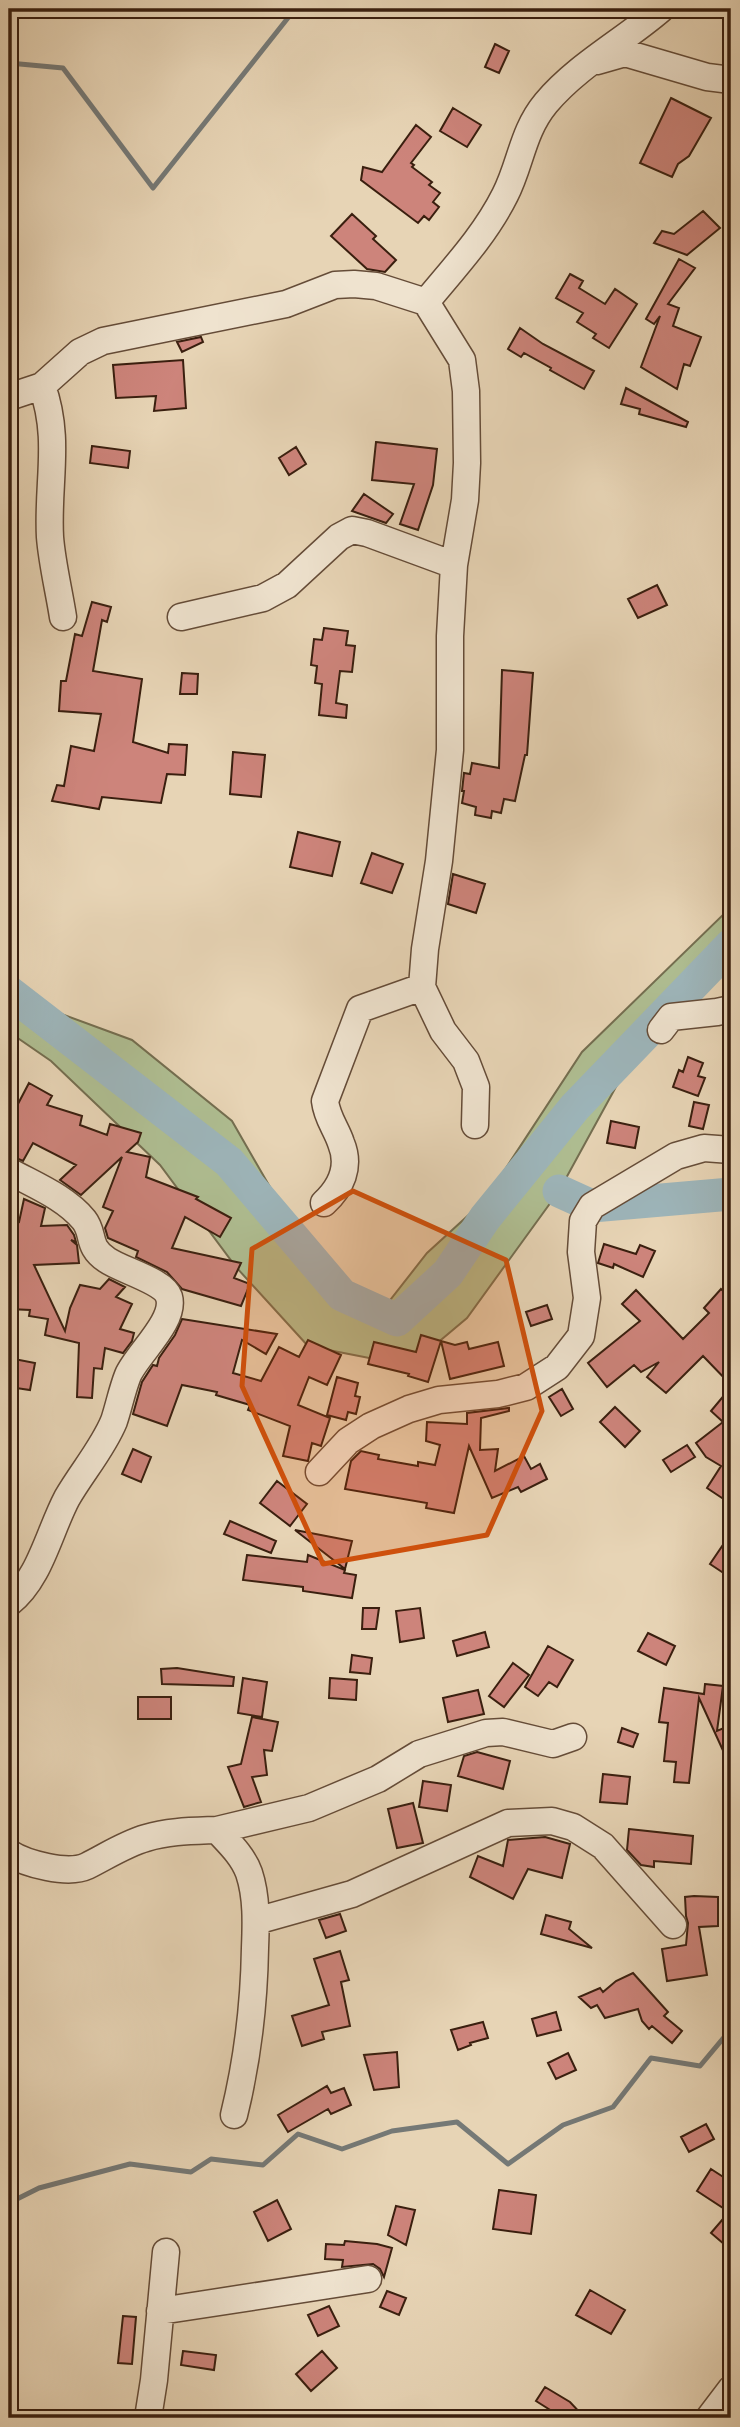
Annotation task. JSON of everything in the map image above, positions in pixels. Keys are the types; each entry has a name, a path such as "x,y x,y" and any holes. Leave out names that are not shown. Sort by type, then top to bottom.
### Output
{"street":[{"path":"426,302 468,252 495,212 507,192 523,141 547,101 589,63 626,38 661,9"},
{"path":"589,63 625,53 707,77 731,80"},
{"path":"9,397 42,386 80,352 103,341 286,304 335,285 376,286 426,302 462,360 468,430 465,500 454,565 450,636 450,750 422,987 443,1031 466,1061 476,1087 475,1125"},
{"path":"42,386 50,407 53,428 50,537 63,617"},
{"path":"181,617 263,598 287,585 339,537 352,530 454,565"},
{"path":"324,1203 339,1188 344,1156 342,1143 327,1116 325,1101 360,1009 422,987"},
{"path":"661,1030 671,1017 731,1009"},
{"path":"319,1472 348,1441 371,1426 409,1409 439,1400 498,1394 526,1387 557,1367 581,1336 587,1298 581,1252 583,1222 593,1206 676,1156 704,1148 731,1150"},
{"path":"9,1171 54,1195 75,1210 86,1223 91,1243 99,1254 114,1265 160,1285 169,1295 169,1306 164,1323 128,1374 113,1422 68,1497 30,1578 20,1594 9,1604"},
{"path":"9,1853 54,1868 85,1867 113,1851 146,1838 184,1831 217,1830 309,1808 378,1779 419,1754 486,1733 503,1732 553,1744 573,1737"},
{"path":"256,1921 352,1894 508,1824 552,1821 573,1827 603,1846 673,1925"},
{"path":"217,1830 238,1852 249,1872 256,1921 255,1981 248,2052 234,2115"},
{"path":"148,2418 166,2252"},
{"path":"160,2311 368,2279"},
{"path":"709,2418 731,2389"}],"highlighted area":[{"path":"353,1191 506,1260 542,1411 487,1535 323,1564 242,1386 252,1249"}],"green space":[{"path":"731,907 731,958 652,1021 559,1191 467,1318 410,1366 308,1346 236,1267 160,1165 51,1061 9,1032 9,986 37,1005 132,1040 232,1121 300,1239 330,1280 376,1318 427,1253 485,1200 582,1052"}],"building":[{"path":"495,44 509,51 499,73 485,67"},
{"path":"671,98 711,118 689,156 678,164 672,177 640,163"},
{"path":"453,108 481,125 467,147 440,131"},
{"path":"416,125 431,137 411,163 414,165 412,167 432,182 429,185 440,193 433,202 439,207 429,220 424,216 418,223 361,180 363,167 382,172"},
{"path":"703,211 720,228 687,255 654,243 662,231 674,234"},
{"path":"352,214 376,236 373,239 396,260 385,272 367,269 331,236"},
{"path":"679,259 695,268 668,304 679,308 673,326 701,337 690,366 684,364 677,389 641,367 660,316 654,324 646,319"},
{"path":"570,274 583,281 579,288 605,304 615,289 637,304 609,348 593,338 596,334 577,322 583,313 556,298"},
{"path":"520,328 543,344 594,371 584,389 524,353 521,357 508,349"},
{"path":"201,337 203,342 182,352 177,342"},
{"path":"183,360 186,408 154,411 156,396 116,398 113,365"},
{"path":"626,388 688,422 686,427 639,414 640,409 621,404"},
{"path":"376,442 437,449 433,485 418,530 400,524 414,484 372,480"},
{"path":"92,446 130,451 128,468 90,463"},
{"path":"296,447 306,464 289,475 279,458"},
{"path":"364,494 393,514 386,523 352,511"},
{"path":"657,585 667,605 638,618 628,599"},
{"path":"92,602 111,607 107,622 102,620 93,671 142,679 133,742 168,753 169,744 187,745 185,775 167,774 161,803 102,797 99,809 52,801 57,785 64,786 71,746 94,751 101,714 59,711 61,681 66,681 75,634 82,636"},
{"path":"324,628 348,631 346,645 355,646 352,672 340,671 336,703 347,705 346,718 319,715 322,684 315,683 317,666 311,665 314,639 322,640"},
{"path":"502,670 533,673 527,755 515,801 504,799 501,813 492,811 491,818 475,815 476,807 462,803 462,791 464,773 470,774 472,763 499,768"},
{"path":"182,673 198,674 197,694 180,694"},
{"path":"233,752 265,755 261,797 230,794"},
{"path":"298,832 340,842 332,876 290,867"},
{"path":"372,853 403,864 392,893 361,883"},
{"path":"453,874 485,884 476,913 448,904"},
{"path":"688,1057 703,1063 698,1076 705,1078 698,1096 673,1087 679,1070 683,1072"},
{"path":"29,1083 52,1096 47,1105 82,1116 80,1125 107,1135 110,1124 141,1133 138,1142 127,1152 150,1157 146,1177 198,1197 196,1199 231,1218 220,1237 185,1217 172,1248 241,1263 234,1278 250,1284 241,1306 182,1289 167,1272 136,1257 138,1251 108,1238 105,1228 113,1211 103,1207 122,1157 81,1195 60,1180 76,1165 33,1143 23,1161 9,1155 9,1121"},
{"path":"694,1102 709,1105 703,1129 689,1126"},
{"path":"611,1121 639,1127 635,1148 607,1143"},
{"path":"24,1199 45,1208 41,1226 67,1225 74,1235 76,1242 71,1240 77,1245 79,1263 34,1265 65,1331 70,1308 80,1285 100,1289 109,1279 125,1287 116,1297 132,1304 120,1329 134,1333 132,1341 123,1353 105,1348 102,1369 94,1368 92,1398 77,1397 79,1343 45,1335 48,1319 29,1316 30,1310 9,1309 9,1220 19,1222"},
{"path":"604,1244 636,1254 640,1245 655,1251 643,1277 614,1264 613,1268 598,1263"},
{"path":"721,1289 731,1298 731,1385 703,1356 666,1393 647,1377 659,1362 641,1372 634,1365 607,1387 588,1363 640,1321 622,1304 636,1290 683,1339 709,1313 704,1308"},
{"path":"547,1305 552,1319 531,1326 526,1312"},
{"path":"182,1319 277,1334 266,1354 242,1340 233,1373 261,1381 279,1347 299,1357 308,1340 341,1355 327,1385 309,1377 298,1405 330,1418 321,1446 312,1443 308,1461 283,1456 290,1426 248,1410 250,1405 216,1395 217,1392 182,1385 167,1426 133,1414 142,1382 153,1365 157,1366"},
{"path":"421,1335 441,1341 428,1382 408,1376 409,1374 368,1364 374,1342 416,1352"},
{"path":"441,1341 455,1345 467,1342 469,1349 498,1342 504,1366 450,1379"},
{"path":"9,1358 35,1363 30,1390 9,1387"},
{"path":"337,1377 358,1383 355,1396 360,1397 356,1414 348,1412 346,1420 327,1415"},
{"path":"731,1387 731,1504 707,1488 721,1466 706,1457 696,1443 723,1422 711,1411"},
{"path":"562,1389 573,1409 561,1416 549,1397"},
{"path":"615,1407 640,1431 625,1447 600,1422"},
{"path":"509,1408 509,1411 481,1418 480,1450 498,1449 495,1471 524,1456 531,1469 540,1464 547,1479 521,1492 518,1487 492,1498 469,1446 454,1513 426,1508 427,1503 345,1489 351,1461 361,1451 379,1455 378,1459 418,1466 418,1462 435,1465 440,1445 426,1441 427,1422 467,1424 467,1413"},
{"path":"687,1445 695,1457 671,1472 663,1460"},
{"path":"133,1449 151,1457 141,1482 122,1474"},
{"path":"277,1481 307,1504 290,1526 260,1503"},
{"path":"230,1521 276,1541 271,1553 224,1534"},
{"path":"295,1530 352,1541 345,1569"},
{"path":"731,1533 731,1578 710,1564"},
{"path":"247,1555 307,1562 308,1555 345,1570 344,1573 356,1575 352,1598 303,1591 303,1587 243,1580"},
{"path":"363,1608 379,1608 376,1629 362,1629"},
{"path":"420,1608 424,1638 400,1642 396,1611"},
{"path":"485,1632 489,1647 457,1656 453,1641"},
{"path":"648,1633 675,1646 666,1665 638,1651"},
{"path":"548,1646 573,1660 557,1687 549,1682 538,1696 525,1687"},
{"path":"352,1655 372,1658 370,1674 350,1672"},
{"path":"513,1663 529,1675 504,1707 489,1696"},
{"path":"177,1668 234,1677 233,1686 162,1684 161,1669"},
{"path":"243,1678 267,1682 262,1717 238,1713"},
{"path":"330,1678 357,1680 356,1700 329,1698"},
{"path":"705,1684 723,1686 717,1731 731,1725 731,1768 699,1698 689,1783 674,1782 676,1762 664,1761 668,1723 659,1722 664,1688 704,1694"},
{"path":"478,1690 484,1714 448,1722 443,1698"},
{"path":"138,1697 171,1697 171,1719 138,1719"},
{"path":"252,1717 278,1722 272,1751 264,1750 267,1775 252,1777 261,1802 244,1807 228,1767 241,1764"},
{"path":"622,1728 638,1734 633,1747 618,1742"},
{"path":"477,1752 510,1761 503,1789 458,1776 464,1756"},
{"path":"603,1774 630,1777 627,1804 600,1802"},
{"path":"423,1781 451,1785 447,1811 419,1807"},
{"path":"413,1803 423,1843 397,1848 388,1809"},
{"path":"629,1829 693,1836 691,1864 654,1861 654,1867 641,1865 627,1850"},
{"path":"545,1837 570,1844 562,1878 528,1869 513,1899 470,1877 478,1856 503,1866 508,1840"},
{"path":"685,1897 718,1897 718,1926 699,1927 707,1975 667,1981 662,1949 686,1945 688,1923"},
{"path":"340,1914 346,1931 326,1938 319,1920"},
{"path":"546,1915 571,1922 569,1929 592,1948 541,1934"},
{"path":"340,1951 349,1980 341,1982 350,2026 322,2032 324,2039 302,2046 292,2016 329,2005 314,1959"},
{"path":"633,1973 668,2012 664,2016 682,2031 672,2043 652,2026 649,2029 642,2021 638,2009 605,2018 597,2005 591,2008 579,1997 600,1988 603,1992 616,1981"},
{"path":"556,2012 561,2030 537,2036 532,2019"},
{"path":"483,2022 488,2038 458,2050 451,2030"},
{"path":"397,2052 399,2087 374,2090 364,2055"},
{"path":"568,2053 576,2070 556,2079 548,2063"},
{"path":"327,2086 331,2093 344,2088 351,2105 331,2114 328,2109 288,2132 278,2115"},
{"path":"706,2124 714,2139 689,2152 681,2137"},
{"path":"711,2169 731,2182 731,2250 711,2233 729,2212 697,2191"},
{"path":"499,2190 536,2195 531,2234 493,2229"},
{"path":"277,2200 291,2229 268,2241 254,2212"},
{"path":"396,2206 415,2210 406,2245 388,2235"},
{"path":"345,2241 392,2248 384,2277 380,2269 373,2264 342,2267 343,2260 325,2259 326,2244 344,2245"},
{"path":"590,2290 625,2310 611,2334 576,2315"},
{"path":"387,2291 406,2298 399,2315 380,2307"},
{"path":"329,2306 339,2326 318,2336 308,2315"},
{"path":"123,2316 136,2317 132,2364 118,2363"},
{"path":"183,2351 216,2355 214,2370 181,2365"},
{"path":"322,2351 337,2368 311,2391 296,2374"},
{"path":"545,2387 570,2402 585,2418 563,2418 536,2401"}],"waterway":[{"path":"9,63 63,68 153,188 295,9"},
{"path":"9,992 229,1162 342,1295 397,1320 448,1273 485,1218 575,1107 731,945"},
{"path":"559,1191 592,1206 731,1194"},
{"path":"9,2203 39,2188 130,2164 191,2172 211,2159 263,2165 298,2134 342,2149 392,2131 457,2122 508,2164 563,2125 613,2107 651,2058 700,2066 731,2029"}]}
